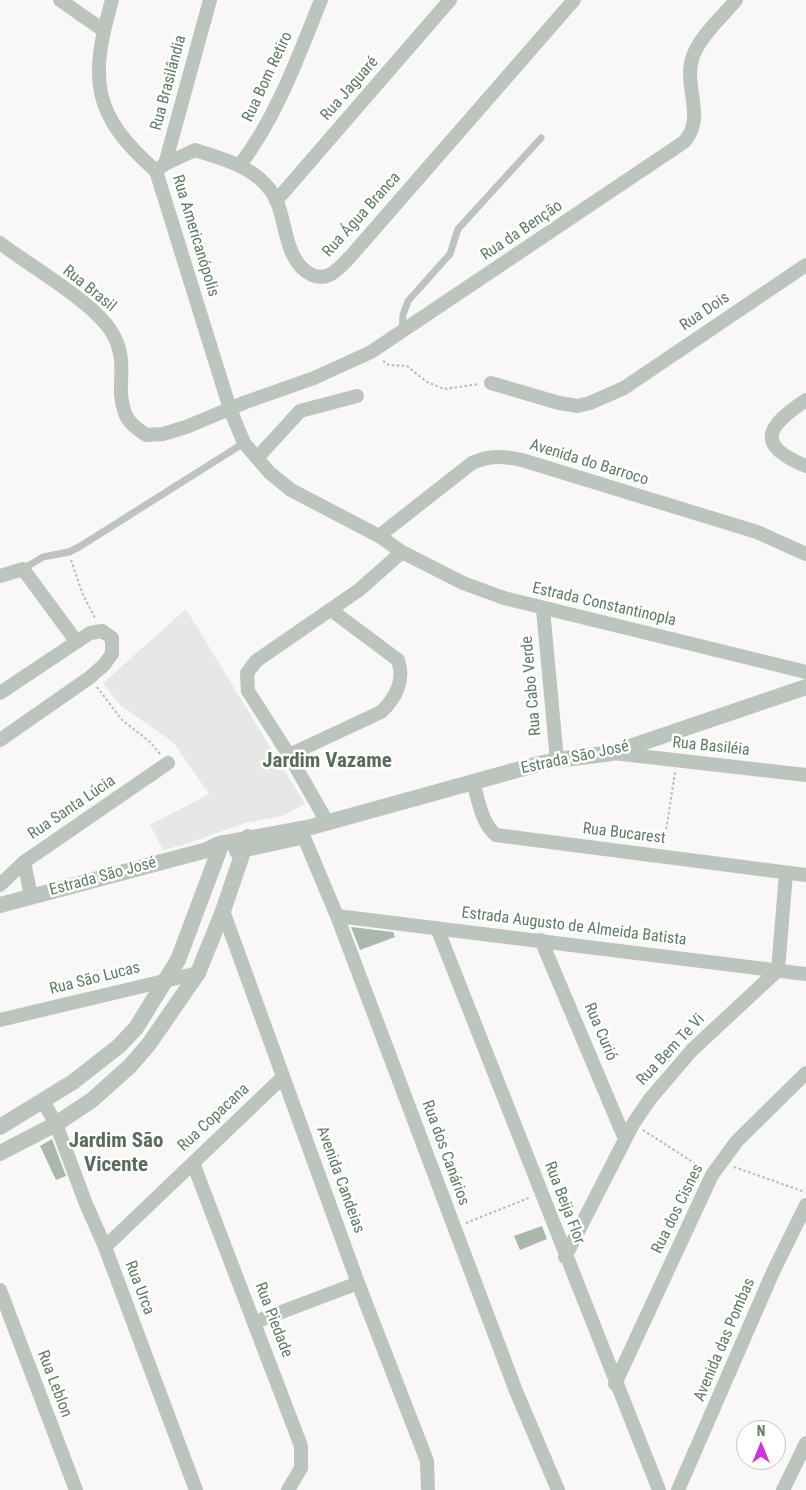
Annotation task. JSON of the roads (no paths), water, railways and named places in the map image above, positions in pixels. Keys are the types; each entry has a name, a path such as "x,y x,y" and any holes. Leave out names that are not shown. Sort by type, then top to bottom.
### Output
{"street":[{"path":"60,0 103,30"},
{"name":"Rua Americanópolis","path":"112,0 103,30 98,66 98,90 107,114 131,149 161,167 230,409"},
{"name":"Rua Brasilândia","path":"161,167 210,0"},
{"name":"Rua Bom Retiro","path":"240,165 264,132 283,94 321,0"},
{"name":"Rua Jaguaré","path":"276,200 450,0"},
{"name":"Rua Água Branca","path":"161,167 195,150 240,165 266,185 276,200 292,252 301,267 316,276 332,274 350,256 574,0"},
{"name":"Rua da Benção","path":"230,409 314,378 371,352 684,142 691,133 695,119 690,84 693,55 704,38 736,0"},
{"name":"Rua Brasil","path":"0,243 72,294 110,329 122,357 122,396 125,414 132,424 146,435 163,434 186,427 230,409"},
{"name":"Rua Dois","path":"491,383 559,403 578,406 590,403 624,388 806,265"},
{"path":"258,457 300,411 357,396"},
{"path":"806,400 780,420 773,429 771,437 778,451 806,466"},
{"path":"230,409 241,437 270,473 291,490 379,536 402,552 389,566 331,610 250,667 246,679 248,691 289,755 381,712 390,703 398,689 401,668 398,660 331,610"},
{"name":"Avenida do Barroco","path":"379,536 472,462 486,457 504,456 530,462 757,532 806,554"},
{"name":"Estrada Constantinopla","path":"402,552 463,583 504,598 806,672"},
{"path":"3,574 23,569 76,641"},
{"name":"Rua Cabo Verde","path":"543,609 557,760"},
{"path":"0,693 90,633 102,631 112,638 112,654 109,660 89,678 0,740"},
{"name":"Estrada São José","path":"0,905 216,849 246,844 310,828 557,760 612,753 806,687"},
{"name":"Rua Basiléia","path":"612,753 806,775"},
{"name":"Rua dos Canários","path":"289,755 337,916 516,1391 558,1490"},
{"name":"Rua Santa Lúcia","path":"0,885 24,862 168,764"},
{"name":"Rua Bucarest","path":"473,783 484,820 488,828 496,835 806,875"},
{"path":"0,1153 56,1124 92,1100 130,1066 166,1022 198,973 246,844"},
{"path":"0,1126 74,1082 119,1046 136,1028 168,979 187,940 216,849"},
{"path":"24,862 31,896"},
{"path":"778,970 786,872"},
{"name":"Avenida Candeias","path":"223,910 358,1283 427,1461 428,1490"},
{"name":"Estrada Augusto de Almeida Batista","path":"337,916 806,974"},
{"name":"Rua Beija Flor","path":"437,928 615,1384 659,1490"},
{"name":"Rua Curió","path":"541,940 625,1139"},
{"name":"Rua Bem Te Vi","path":"565,1257 633,1124 665,1080 686,1056 778,970"},
{"name":"Rua São Lucas","path":"0,1020 198,973"},
{"name":"Rua dos Cisnes","path":"615,1384 712,1175 736,1141 806,1073"},
{"name":"Rua Copacana","path":"105,1247 283,1077"},
{"name":"Rua Urca","path":"43,1102 56,1124 86,1204 105,1247 196,1490"},
{"name":"Rua Piedade","path":"192,1163 255,1322 301,1446 301,1468 288,1490"},
{"name":"Avenida das Pombas","path":"678,1490 773,1272 806,1204"},
{"path":"255,1322 358,1283"},
{"name":"Rua Leblon","path":"0,1290 76,1490"},
{"path":"783,1490 806,1443"}],"lane":[{"path":"402,332 403,315 408,301 450,254 458,229 541,138"},
{"path":"23,569 43,557 69,552 241,437"}],"district":[{"name":"Jardim Vazame","path":"327,762"},
{"name":"Jardim São Vicente","path":"116,1154"}]}
